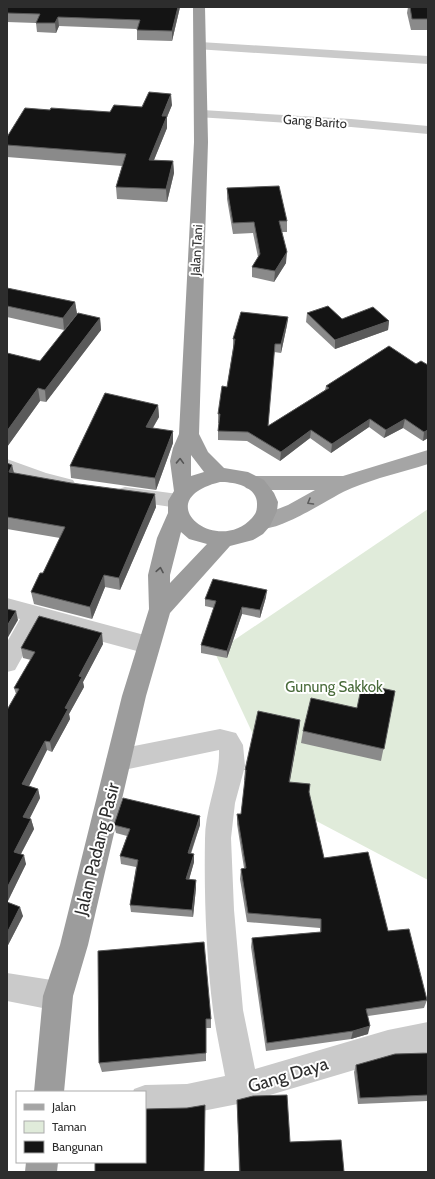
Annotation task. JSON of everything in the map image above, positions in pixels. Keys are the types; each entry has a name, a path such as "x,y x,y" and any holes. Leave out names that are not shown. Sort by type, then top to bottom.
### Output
{"highway":[{"name":"Jalan Tani","path":"180,502 179,457 189,434 202,114 199,7"},
{"path":"189,434 207,466 220,475"},
{"path":"160,609 159,574 168,538 180,502 199,479 220,475 243,478 253,483 264,494 268,506 267,515 262,523 250,533 224,539 210,538 199,535 189,529 182,522 180,502"},
{"path":"160,609 224,539"},
{"name":"Jalan Padang Pasir","path":"49,1091 58,996 74,945 148,645 160,609"}],"main road":[{"path":"262,523 295,510 344,483 428,457"},
{"path":"253,483 344,483"}],"street":[{"path":"200,46 428,60"},
{"name":"Gang Barito","path":"202,114 351,123 428,130"},
{"path":"7,466 41,479 81,488"},
{"path":"110,492 180,502"},
{"path":"7,607 148,645"},
{"path":"7,663 34,615"},
{"path":"119,760 220,739 227,740 231,745 232,766 222,803 218,838 220,910 228,1010 243,1088"},
{"path":"7,987 58,996"},
{"name":"Gang Daya","path":"146,1100 187,1099 243,1088 388,1045 428,1037"}],"green space":[{"name":"Gunung Sakkok","path":"428,509 428,880 286,805 215,653"}],"building":[{"path":"7,7 178,7 172,31 137,30 140,20 58,17 55,23 36,23 40,14 7,13"},
{"path":"410,7 428,7 428,19 412,19"},
{"path":"149,92 171,94 162,116 167,116 149,160 173,161 166,189 116,187 126,154 7,145 7,137 25,108 50,110 51,108 110,112 114,105 142,107"},
{"path":"279,186 287,221 279,221 287,252 275,271 252,267 260,254 254,222 233,223 227,188"},
{"path":"7,288 75,302 63,318 7,306"},
{"path":"328,306 342,319 373,307 389,321 335,340 307,313"},
{"path":"241,312 288,317 281,344 275,344 268,426 329,388 326,386 389,346 416,364 421,361 428,365 428,430 424,432 405,419 386,430 370,419 332,444 311,430 281,452 248,432 218,431 220,414 218,414 222,386 227,387 235,339 233,339"},
{"path":"78,313 100,318 45,390 38,388 7,431 7,353 40,361"},
{"path":"105,393 158,405 146,427 173,431 155,478 70,466"},
{"path":"7,463 12,465 9,472 71,483 155,494 119,578 104,575 90,607 31,592 40,573 43,573 65,527 7,517"},
{"path":"213,579 267,590 260,610 242,607 227,651 201,645 216,601 205,599"},
{"path":"7,609 16,611 7,626"},
{"path":"39,616 102,633 79,676 82,677 65,708 68,709 50,742 45,741 22,784 38,789 23,817 31,819 14,852 24,855 7,888 7,710 19,689 14,688 35,652 21,648"},
{"path":"362,684 395,691 384,749 303,731 311,698 357,708"},
{"path":"258,711 300,720 289,782 310,784 309,792 324,858 368,852 388,931 409,929 427,1000 366,1009 370,1026 353,1031 267,1043 252,938 321,932 321,919 248,913 241,869 246,868 237,814 241,814 245,770"},
{"path":"123,798 200,816 188,853 194,854 186,879 196,880 192,910 130,905 138,860 120,856 130,829 114,825"},
{"path":"7,902 20,907 7,933"},
{"path":"204,942 211,1019 206,1019 206,1053 99,1063 98,951"},
{"path":"428,1053 428,1095 360,1098 356,1065 395,1054"},
{"path":"287,1095 290,1142 341,1140 344,1172 240,1172 237,1100 253,1096"},
{"path":"205,1105 204,1172 95,1172 95,1163 146,1163 146,1109 187,1108"}]}
